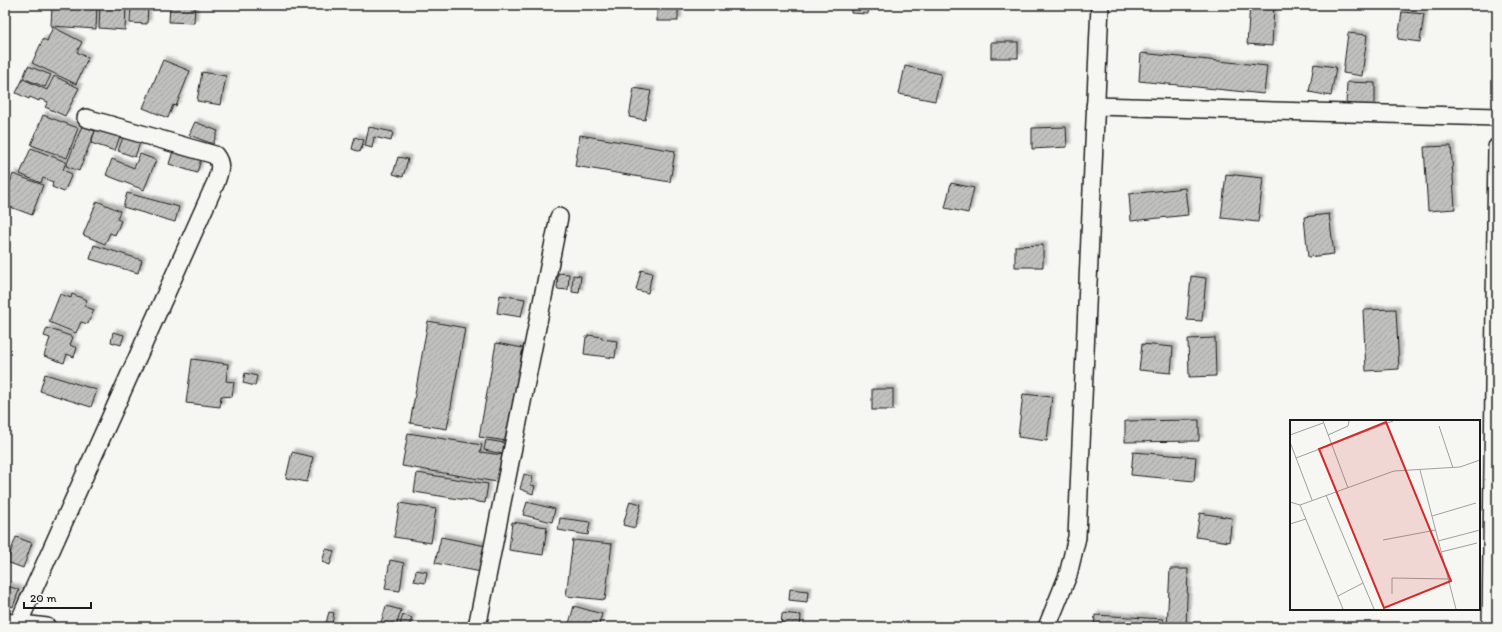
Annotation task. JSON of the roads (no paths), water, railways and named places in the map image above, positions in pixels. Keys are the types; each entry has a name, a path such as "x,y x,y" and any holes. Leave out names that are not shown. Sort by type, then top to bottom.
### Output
{"street":[{"path":"1047,627 1068,576 1077,537 1100,5"},
{"path":"1095,106 1497,117"},
{"path":"47,627 11,623 216,182 220,170 220,161 215,155 86,118"},
{"path":"1491,627 1497,147"},
{"path":"477,627 559,217"}]}
